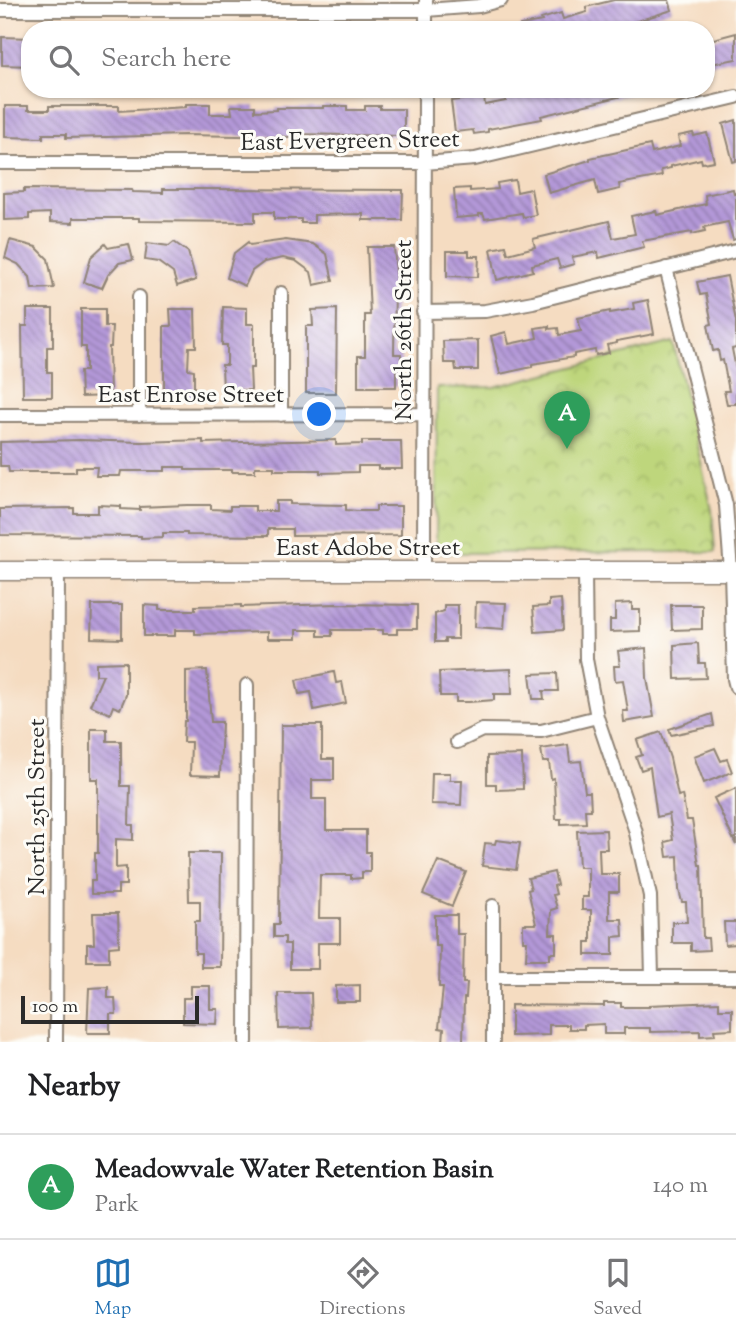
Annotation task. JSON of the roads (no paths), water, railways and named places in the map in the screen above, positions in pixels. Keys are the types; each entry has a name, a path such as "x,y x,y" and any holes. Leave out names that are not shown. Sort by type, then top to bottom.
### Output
{"street":[{"path":"0,10 479,6 501,0"},
{"name":"East Evergreen Street","path":"0,163 424,163 475,159 736,97"},
{"name":"North 26th Street","path":"424,571 425,98"},
{"path":"424,312 485,311 736,251"},
{"path":"666,268 722,486 733,571 736,687"},
{"path":"281,293 281,415"},
{"path":"139,297 139,415"},
{"name":"East Enrose Street","path":"0,415 423,414"},
{"name":"East Adobe Street","path":"0,571 733,571"},
{"name":"North 25th Street","path":"56,1042 58,571"},
{"path":"584,571 586,659 597,717 635,829 650,896 652,977"},
{"path":"246,1042 247,684"},
{"path":"457,742 482,730 541,731 597,717"},
{"path":"493,906 493,1042"},
{"path":"493,977 736,976"}],"place":[{"name":"Meadowvale Water Retention Basin","path":"567,449"}]}
